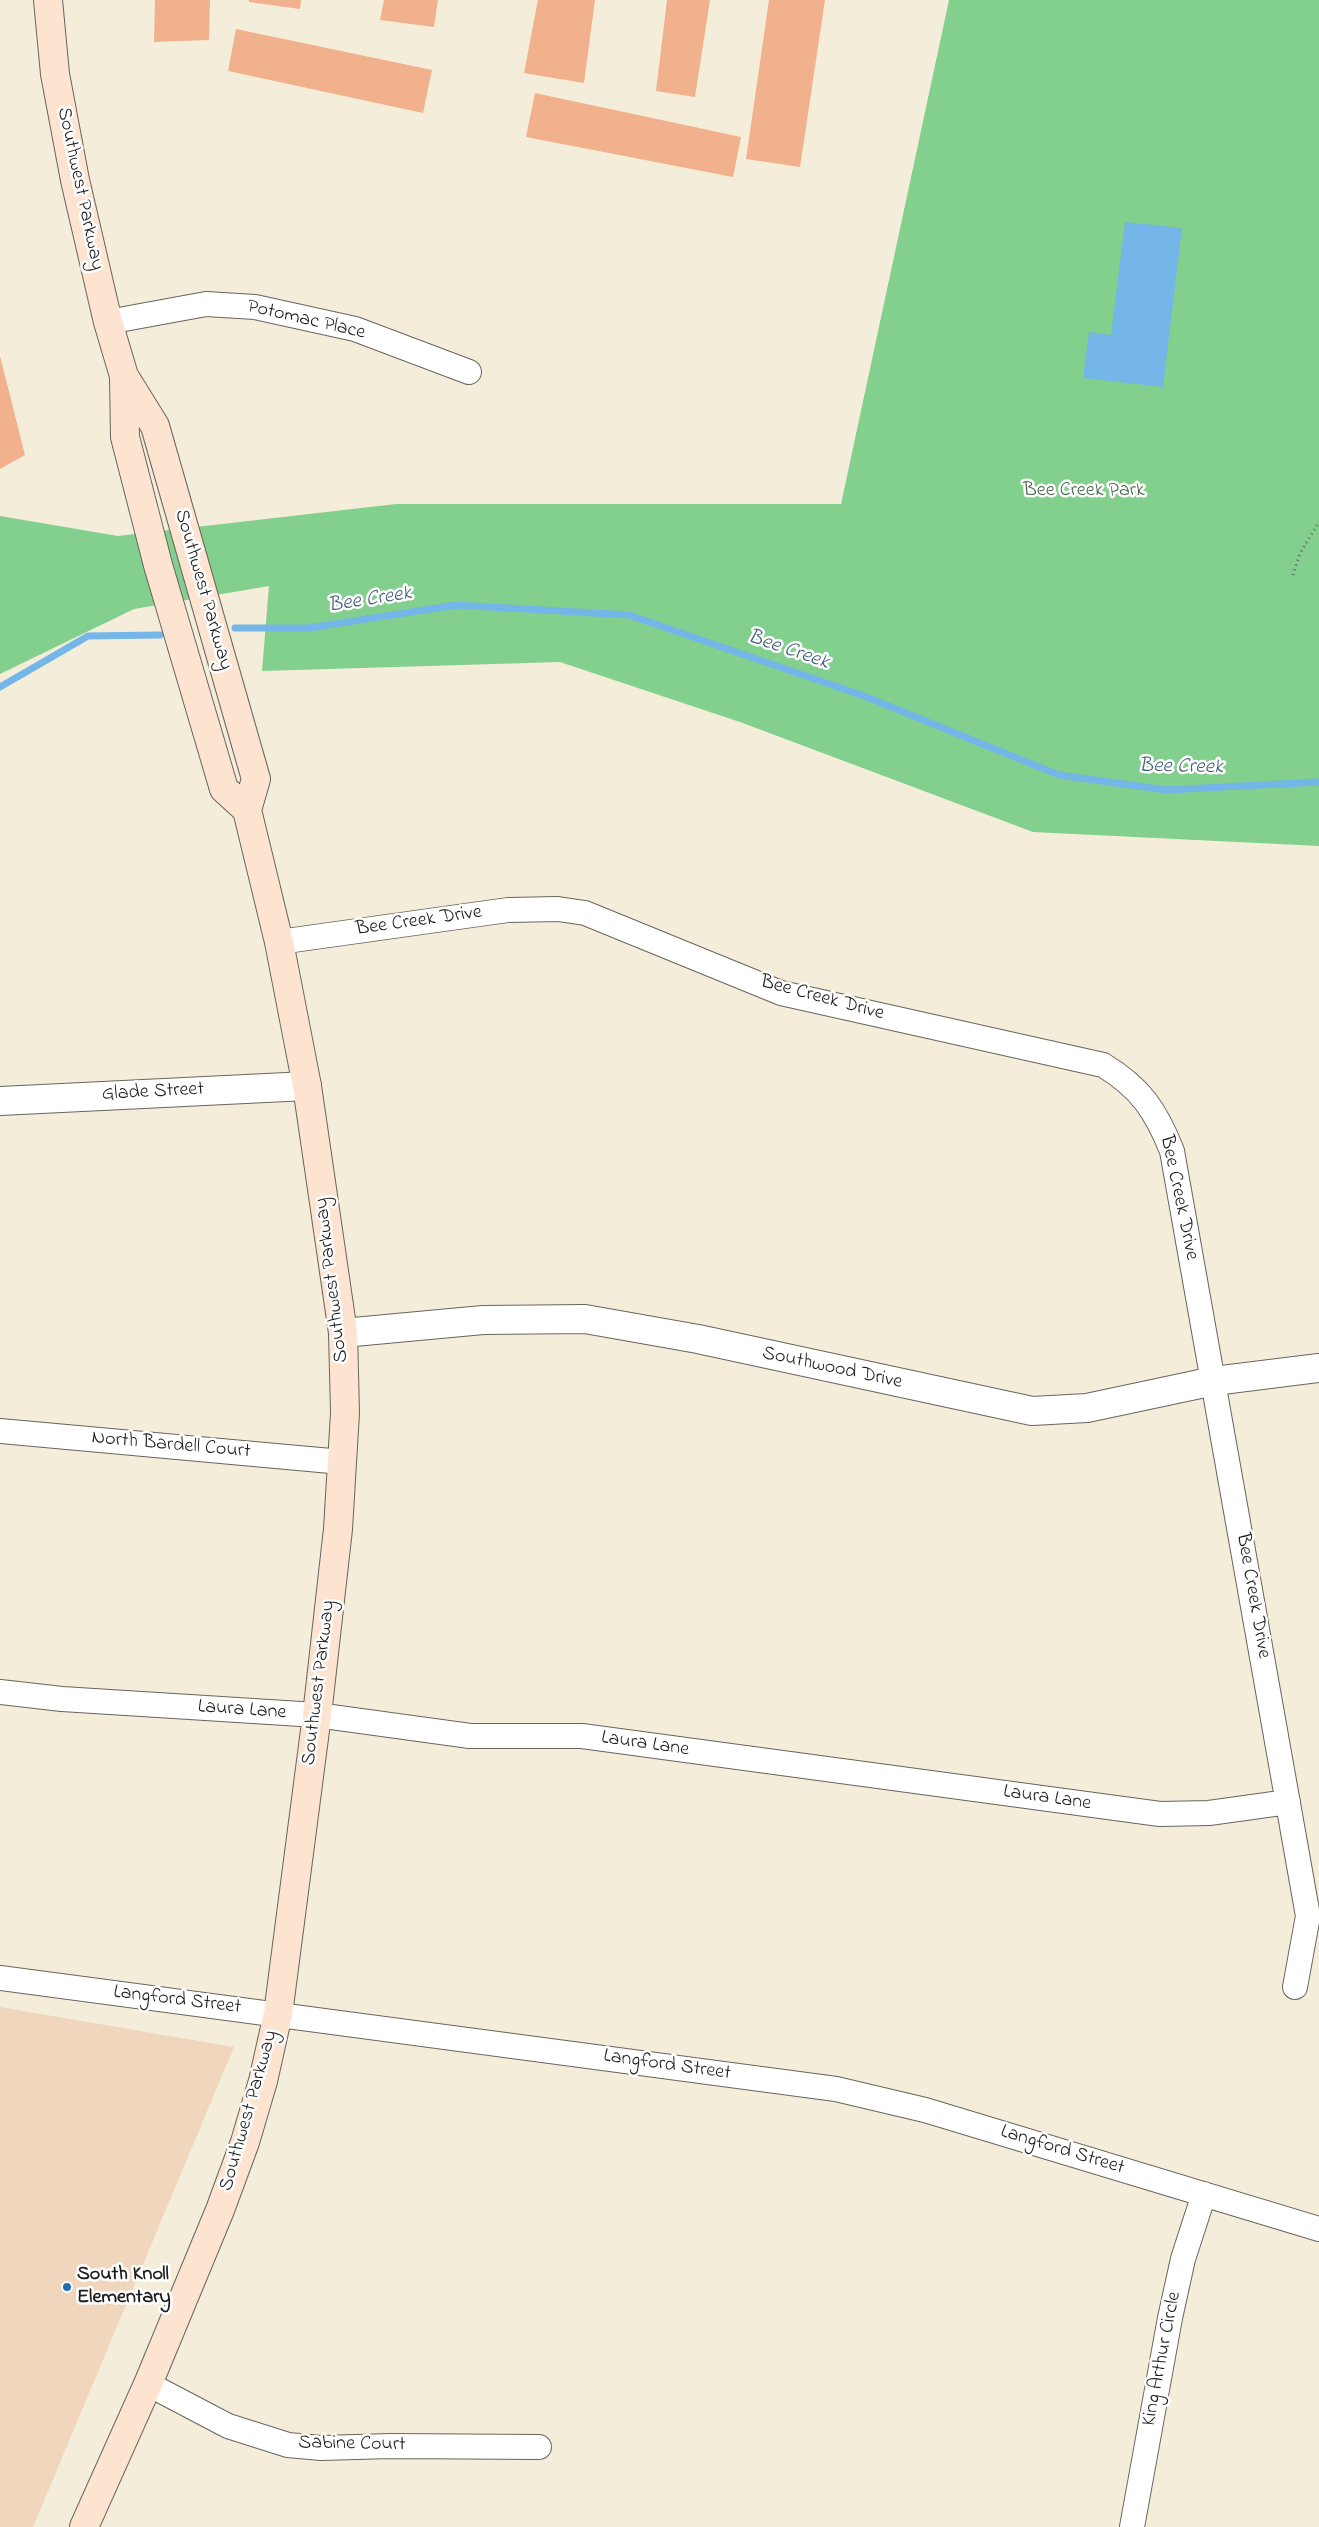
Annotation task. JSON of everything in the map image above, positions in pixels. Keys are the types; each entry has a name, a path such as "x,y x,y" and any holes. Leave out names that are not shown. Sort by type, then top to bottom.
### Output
{"main road":[{"name":"Southwest Parkway","path":"48,0 55,74 75,180 108,322 124,376 155,426 256,779 247,810 279,942 307,1086 343,1333 345,1413 338,1529 317,1715 278,2014 263,2081 245,2142 220,2210 148,2384 84,2527"}],"street":[{"name":"Potomac Place","path":"108,322 206,304 255,306 355,330 469,372"},
{"name":"Bee Creek Drive","path":"279,942 508,910 558,909 585,913 782,992 1103,1065 1124,1078 1142,1095 1160,1119 1172,1151 1308,1916 1295,1986"},
{"name":"Glade Street","path":"0,1101 307,1086"},
{"name":"Southwood Drive","path":"343,1333 483,1320 585,1319 698,1339 1032,1411 1087,1408 1214,1380 1319,1368"},
{"name":"North Bardell Court","path":"0,1431 342,1462"},
{"name":"Laura Lane","path":"0,1692 62,1699 317,1715 470,1736 582,1736 1160,1814 1209,1813 1288,1802"},
{"name":"Langford Street","path":"0,1978 836,2089 925,2110 1319,2229"},
{"name":"King Arthur Circle","path":"1132,2527 1170,2318 1183,2259 1204,2194"},
{"name":"Sabine Court","path":"148,2384 228,2426 288,2445 321,2448 391,2446 539,2448"}],"path":[{"path":"1293,575 1300,553 1319,522"}],"shaded area":[{"name":"South Knoll Elementary","path":"0,2007 234,2047 33,2527 0,2527"}],"green space":[{"name":"Bee Creek Park","path":"949,0 1319,0 1319,846 1033,832 740,722 560,662 262,671 269,586 134,609 0,674 0,516 118,536 396,504 841,504"}],"water":[{"path":"1125,222 1182,228 1163,387 1083,378 1089,332 1111,335"}],"building":[{"path":"155,0 210,0 209,40 154,42"},
{"path":"249,0 301,0 300,9 249,2"},
{"path":"384,0 438,0 434,27 380,20"},
{"path":"538,0 595,0 584,83 524,73"},
{"path":"667,0 710,0 695,97 656,91"},
{"path":"769,0 825,0 800,167 746,159"},
{"path":"236,29 432,70 423,113 228,71"},
{"path":"535,93 741,137 733,177 526,137"},
{"path":"0,356 25,455 0,469"}],"waterway":[{"name":"Bee Creek","path":"235,628 309,628 456,605 629,615 864,696 1059,775 1166,790 1319,782"},
{"name":"Bee Creek","path":"0,687 88,636 160,635"}],"place":[{"name":"South Knoll Elementary","path":"67,2287"}]}
